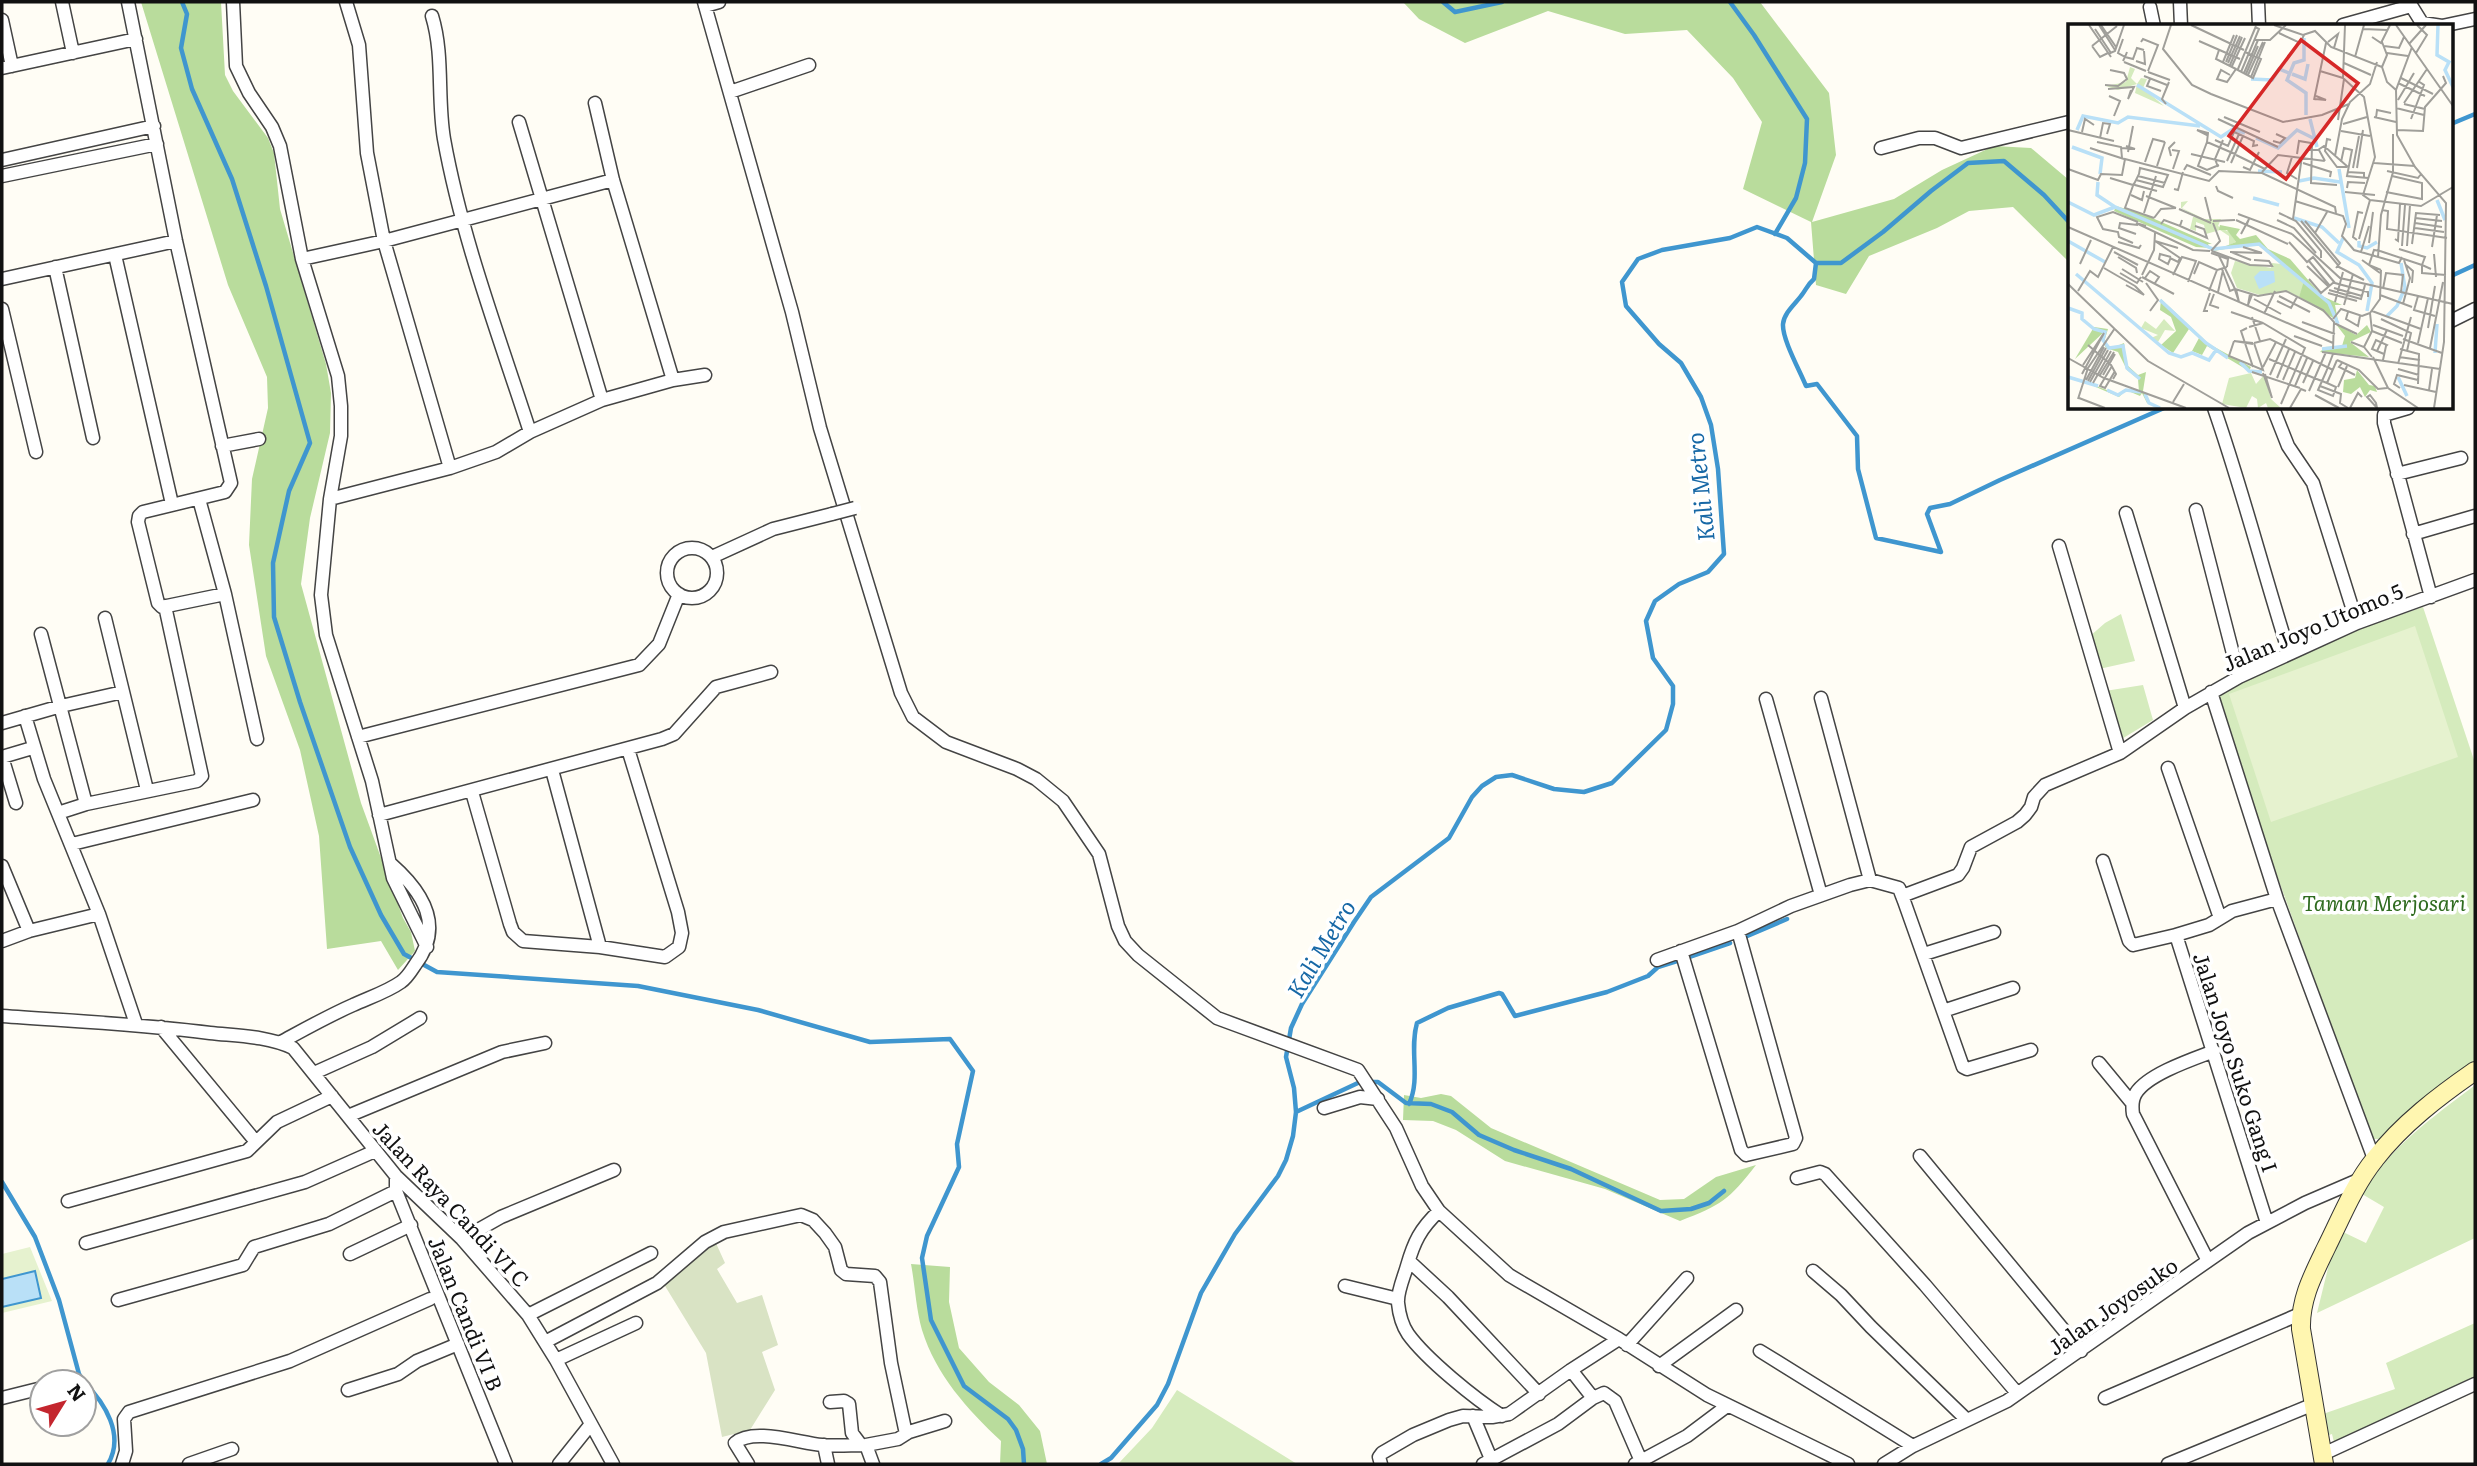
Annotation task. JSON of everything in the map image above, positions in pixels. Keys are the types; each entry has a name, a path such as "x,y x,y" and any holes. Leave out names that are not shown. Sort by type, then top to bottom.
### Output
{"main road":[{"path":"2323,1459 2302,1339 2300,1314 2308,1286 2349,1201 2374,1159 2420,1113 2475,1071"}],"street":[{"path":"62,2 73,53"},
{"path":"128,2 176,241 232,483 225,492 143,512 138,522 158,603 162,607 225,594"},
{"path":"2,1016 136,1024 281,1042 405,979 424,952 429,921 422,898 411,881 391,864 372,780 326,635 321,595 330,499 341,436 339,386 320,312 302,259 280,146 272,127 248,93 236,66 233,2"},
{"path":"346,2 359,45 367,153 384,241 450,468"},
{"path":"719,2 704,4 792,312 820,428 901,693 914,717 946,742 1017,769 1063,801 1100,854 1118,926 1125,941 1138,955 1217,1018 1353,1067 1360,1072 1400,1136 1422,1186 1439,1211 1509,1275 1727,1406 1848,1464"},
{"path":"2180,2 2181,24"},
{"path":"2258,2 2259,24"},
{"path":"2346,24 2410,4 2422,23 2428,24"},
{"path":"2150,7 2154,24"},
{"path":"432,16 437,34 444,136 461,220 530,432"},
{"path":"2440,24 2475,19"},
{"path":"2,20 7,67 136,39"},
{"path":"730,92 809,65"},
{"path":"594,103 613,180 673,380"},
{"path":"519,122 602,400"},
{"path":"1881,148 1935,138 1961,148 2068,122"},
{"path":"2,160 154,126"},
{"path":"2,176 158,144"},
{"path":"302,259 384,241 613,180"},
{"path":"2,279 176,241"},
{"path":"114,255 172,504"},
{"path":"55,267 93,438"},
{"path":"2,309 36,452"},
{"path":"2452,321 2474,312"},
{"path":"330,499 450,468 496,452 530,432 602,400 673,380 705,375"},
{"path":"2215,410 2231,456 2289,653"},
{"path":"2274,410 2288,446 2313,483 2357,623"},
{"path":"2401,410 2384,415 2384,423 2431,597"},
{"path":"222,446 259,439"},
{"path":"2397,474 2461,458"},
{"path":"199,499 225,594 257,739"},
{"path":"712,557 773,529 855,508"},
{"path":"2196,510 2239,677"},
{"path":"2126,513 2185,708"},
{"path":"2413,534 2475,516"},
{"path":"2059,546 2120,753"},
{"path":"689,548 706,551 712,557 718,574 711,590 696,598 679,594 668,580 669,563 674,556 689,548"},
{"name":"Jalan Joyo Utomo 5","path":"1902,896 1958,875 1964,868 1971,847 2017,822 2031,807 2034,797 2045,785 2060,781 2120,753 2185,708 2213,697 2239,677 2357,623 2475,580"},
{"path":"358,737 639,665 659,644 679,594"},
{"path":"58,813 86,804 197,781 202,776 165,607"},
{"path":"105,618 147,790"},
{"path":"41,634 86,804"},
{"path":"379,815 552,771 674,734 716,687 771,672"},
{"path":"2,723 123,692"},
{"path":"2213,697 2277,899 2374,1159"},
{"path":"1821,698 1870,880"},
{"path":"1766,699 1821,895"},
{"path":"25,716 44,779 99,914 136,1024"},
{"path":"16,803 2,757 29,749"},
{"path":"472,792 513,932 523,941 600,947 664,957 679,947 682,933 678,912 628,750"},
{"path":"2168,768 2220,918"},
{"path":"552,771 600,947"},
{"path":"72,844 253,800"},
{"path":"2104,861 2129,941 2140,944 2176,935"},
{"path":"2,866 29,931"},
{"path":"1657,960 1738,931 1821,895 1870,880 1899,888 1965,1069 2031,1050"},
{"name":"Jalan Joyo Suko Gang I","path":"2267,1223 2176,935 2209,925 2232,911 2277,899"},
{"path":"2,941 29,931 99,914"},
{"path":"1681,951 1741,1150 1746,1155 1793,1144 1796,1138 1738,931"},
{"path":"1924,954 1994,932"},
{"path":"1943,1011 2013,988"},
{"path":"314,1073 372,1047 420,1018"},
{"path":"161,1027 256,1142"},
{"name":"Jalan Raya Candi VI C","path":"281,1042 293,1048 396,1176 462,1239 528,1315 613,1464"},
{"path":"348,1116 502,1052 545,1043"},
{"path":"2208,1261 2133,1114 2132,1103 2135,1093 2141,1087 2164,1071 2214,1051"},
{"path":"2099,1063 2132,1103"},
{"path":"68,1201 247,1151 276,1122 332,1096"},
{"path":"1324,1108 1360,1097 1376,1096"},
{"path":"86,1243 305,1182 374,1151"},
{"path":"1920,1156 2081,1351"},
{"path":"462,1239 502,1217 614,1170"},
{"path":"1797,1178 1820,1172 1825,1174 2017,1393"},
{"name":"Jalan Candi VI B","path":"396,1176 396,1191 506,1464"},
{"name":"Jalan Joyosuko","path":"1884,1464 2007,1401 2248,1233 2363,1178"},
{"path":"118,1300 243,1265 254,1247 329,1224 396,1191"},
{"path":"1439,1211 1419,1233 1411,1250 1398,1299 1406,1331 1416,1344 1476,1399 1502,1417"},
{"path":"545,1342 657,1283 705,1242 724,1232 801,1215 813,1220 825,1233 835,1247 841,1270 846,1274 875,1276 880,1282 891,1363 906,1434"},
{"path":"350,1254 411,1225"},
{"path":"528,1315 651,1253"},
{"path":"1409,1261 1448,1297 1539,1394"},
{"path":"1813,1271 1842,1295 1871,1328 1967,1420"},
{"path":"1381,1464 1379,1457 1382,1453 1413,1435 1449,1420 1473,1416 1502,1417 1571,1370 1623,1342 1686,1278"},
{"path":"1345,1286 1398,1299"},
{"path":"122,1464 126,1451 124,1419 130,1412 290,1361 430,1299"},
{"path":"1659,1366 1736,1310"},
{"path":"2105,1398 2300,1314"},
{"path":"556,1360 636,1323"},
{"path":"348,1390 398,1374 417,1362 458,1344"},
{"path":"1760,1351 1913,1447"},
{"path":"1571,1370 1593,1398"},
{"path":"2323,1459 2475,1384"},
{"path":"2,1398 28,1392"},
{"path":"1473,1416 1487,1462 1558,1424 1604,1392 1615,1401 1638,1463 1687,1436 1727,1406"},
{"path":"830,1402 844,1401 849,1404 852,1433 863,1445 873,1464"},
{"path":"2168,1464 2314,1404"},
{"path":"748,1464 735,1443 744,1438 766,1436 824,1445 863,1445 898,1439 945,1421"},
{"path":"559,1464 591,1424"},
{"path":"824,1445 828,1464"},
{"path":"189,1464 232,1449"}],"green space":[{"path":"141,2 221,2 225,75 233,91 268,138 274,153 280,209 326,364 331,393 330,433 310,518 301,584 361,803 403,918 411,932 415,951 398,970 381,941 327,949 319,836 300,750 266,656 249,545 252,479 268,408 267,377 228,285"},
{"path":"1403,2 1760,2 1829,93 1836,155 1812,222 1894,199 1942,170 1994,146 2031,148 2068,179 2068,261 2013,207 1969,211 1937,228 1869,256 1846,294 1816,285 1811,222 1743,189 1762,122 1733,78 1687,30 1625,34 1548,11 1465,43 1419,19"},
{"name":"Taman Merjosari","path":"2423,607 2475,763 2475,1063 2379,1139 2374,1139 2261,831 2217,697 2218,694 2344,634"},
{"path":"2121,614 2135,661 2099,669 2089,637"},
{"path":"2415,626 2458,757 2271,822 2229,694"},
{"path":"2143,685 2153,720 2120,740 2105,691"},
{"path":"2475,1085 2475,1238 2317,1313 2330,1260 2343,1232 2366,1243 2384,1207 2362,1194 2373,1177 2413,1134"},
{"path":"1441,1094 1451,1096 1491,1128 1660,1200 1684,1199 1716,1177 1756,1165 1723,1200 1680,1221 1605,1189 1505,1161 1456,1130 1433,1121 1403,1120 1404,1095 1421,1098"},
{"path":"715,1241 725,1263 717,1269 737,1303 762,1295 778,1345 762,1352 775,1390 750,1430 722,1437 706,1353 662,1281"},
{"path":"30,1247 52,1301 2,1313 2,1254"},
{"path":"911,1264 950,1267 949,1302 959,1348 989,1382 1019,1405 1040,1431 1047,1464 1000,1464 1001,1441 954,1390 935,1362 920,1322"},
{"path":"2475,1323 2475,1381 2335,1446 2332,1434 2326,1436 2323,1414 2395,1389 2386,1363"},
{"path":"1177,1390 1297,1464 1118,1464 1152,1428"}],"water":[{"path":"35,1271 41,1298 2,1307 2,1279"}],"waterway":[{"path":"182,2 187,14 181,48 192,89 232,179 266,286 310,443 289,491 273,563 274,617 350,847 381,915 404,954 437,972 638,986 758,1010 870,1042 950,1039 973,1071 957,1144 959,1167 927,1236 922,1258 931,1320 964,1386 1008,1419 1016,1430 1023,1449 1024,1464"},
{"path":"1443,2 1455,12 1502,2"},
{"path":"1730,2 1807,119 1805,163 1796,198 1775,234"},
{"name":"Kali Metro","path":"2452,124 2475,114"},
{"name":"Kali Metro","path":"1101,1464 1111,1458 1157,1405 1168,1384 1201,1293 1235,1234 1278,1176 1286,1160 1296,1112 1294,1088 1286,1057 1291,1028 1302,1004 1371,897 1449,838 1472,797 1496,777 1512,775 1554,789 1584,792 1612,783 1666,730 1673,704 1673,686 1653,658 1646,621 1655,601 1679,584 1708,572 1724,554 1718,469 1711,425 1701,397 1681,363 1659,344 1626,306 1622,282 1638,259 1662,250 1730,238 1757,227 1787,238 1816,263 1841,263 1968,163 2004,161 2044,195 2068,221"},
{"path":"1816,263 1814,279 1788,312 1783,330 1806,386 1817,384 1857,436 1858,469 1876,538 1941,552 1927,514 1930,508 1950,504 2159,410"},
{"path":"2452,276 2475,265"},
{"path":"1745,937 1787,919"},
{"path":"1689,957 1730,943"},
{"path":"1409,1104 1415,1074 1414,1043 1417,1023 1448,1008 1499,993 1515,1016 1607,992 1648,976 1658,967 1677,961"},
{"path":"1296,1112 1360,1082 1378,1082 1406,1103 1431,1104 1452,1112 1479,1135 1571,1169 1661,1211 1691,1209 1709,1203 1724,1191"},
{"path":"2,1182 35,1237 59,1300 77,1368"},
{"path":"98,1399 113,1431 113,1453 108,1464"}]}
